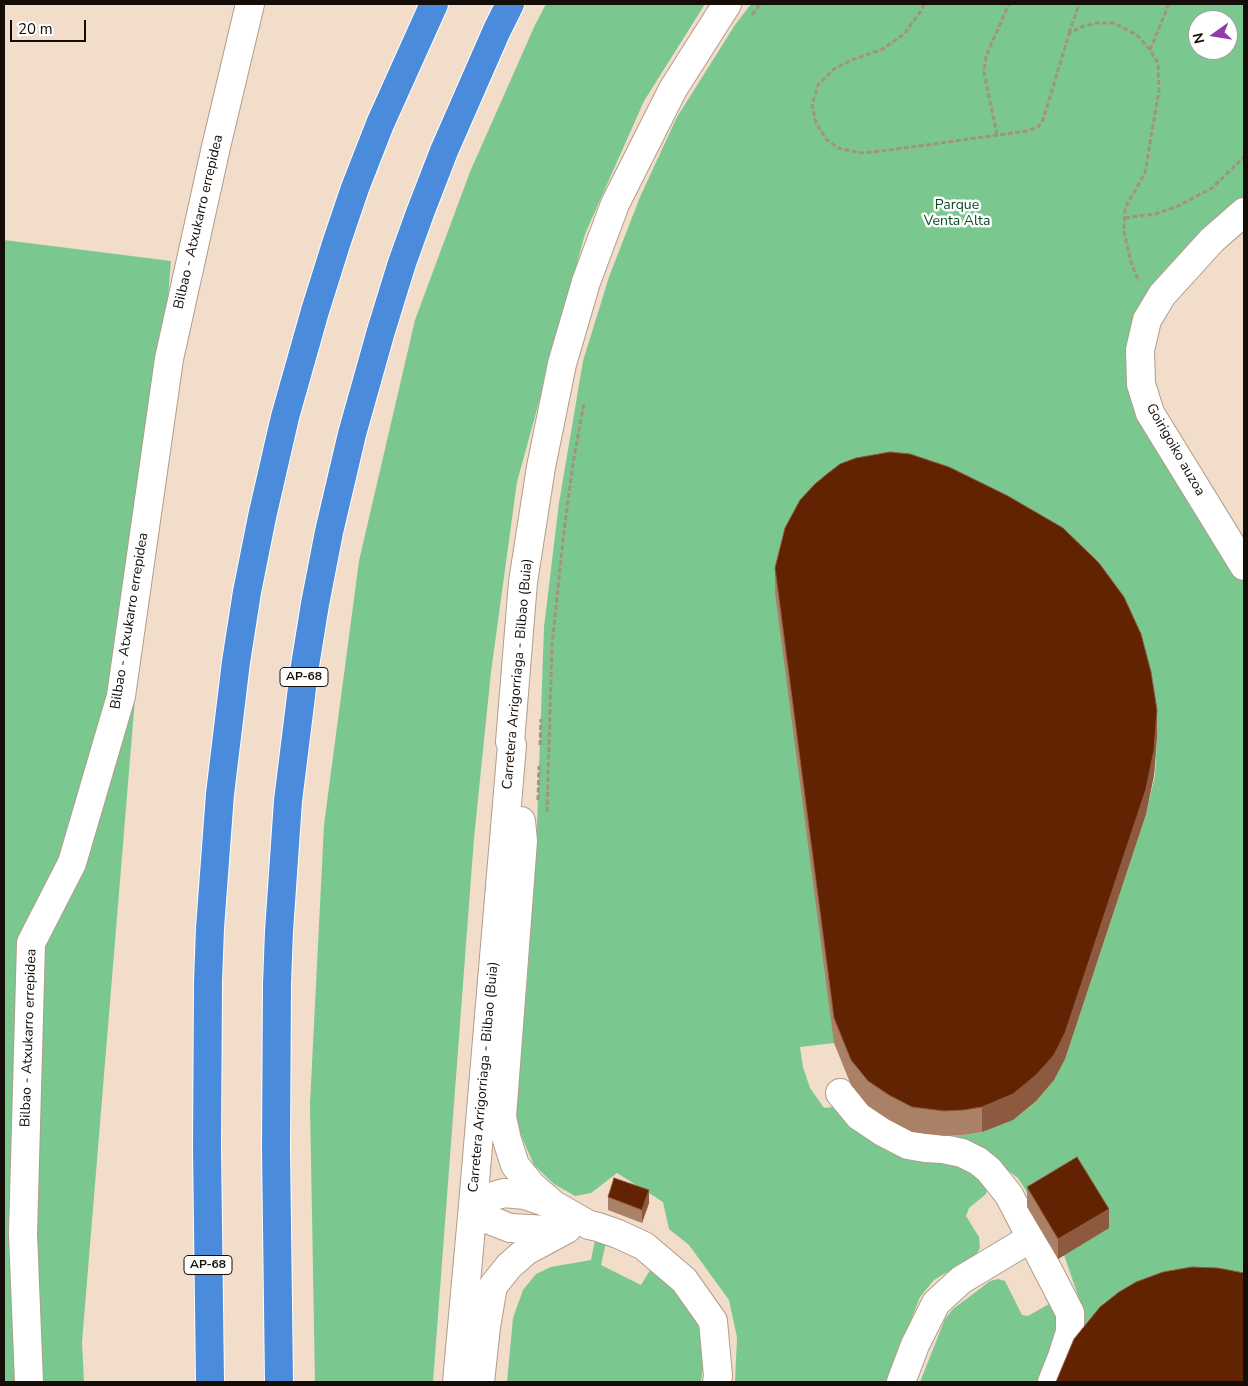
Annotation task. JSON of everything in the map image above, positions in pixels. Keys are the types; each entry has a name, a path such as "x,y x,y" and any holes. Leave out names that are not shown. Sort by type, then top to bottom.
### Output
{"highway":[{"name":"AP-68","path":"210,1382 207,1139 210,928 221,784 236,662 247,592 285,417 334,250 355,188 380,124 434,4"},
{"name":"AP-68","path":"279,1382 276,1148 277,984 289,791 304,672 329,532 352,434 381,331 402,263 444,151 510,4"}],"street":[{"name":"Bilbao - Atxukarro errepidea","path":"29,1382 22,1234 31,943 72,864 121,696 169,359 250,4"},
{"name":"Carretera Arrigorriaga - Bilbao (Buia)","path":"457,1382 512,745 510,742 523,582 541,467 562,364 586,282 615,204 673,89 727,4"},
{"name":"Goirigoiko auzoa","path":"1244,212 1212,240 1162,294 1147,320 1140,350 1141,384 1150,413 1244,566"},
{"path":"512,745 523,841 502,1117 515,1165 531,1185 570,1220"},
{"path":"840,1093 859,1116 883,1132 908,1145 962,1153 978,1161 989,1170 1009,1195 1070,1313 1070,1332 1052,1382"},
{"path":"473,1205 504,1193 525,1195 570,1220 618,1234 644,1246 684,1280 713,1321 717,1382"},
{"path":"480,1382 486,1327 494,1286 509,1266 526,1251 570,1220"},
{"path":"900,1382 915,1345 936,1303 961,1280 1031,1238"}],"path":[{"path":"750,18 760,4"},
{"path":"924,4 904,34 883,49 852,60 834,69 818,85 812,105 816,123 826,139 838,148 860,152 882,151 1027,131 1038,127 1043,120 1079,4"},
{"path":"997,135 984,72 986,56 1009,4"},
{"path":"1150,50 1169,4"},
{"path":"1069,34 1081,27 1096,23 1114,23 1137,35 1158,63 1159,90 1145,173 1125,208 1124,232 1140,284 1157,303"},
{"path":"1125,218 1155,214 1178,206 1212,188 1244,157"},
{"path":"546,817 552,645 564,531 585,394"},
{"path":"540,746 541,716"},
{"path":"538,805 539,766"}],"green space":[{"path":"546,4 705,4 644,101 585,234 517,482 491,672 474,838 433,1382 315,1382 310,1104 324,825 359,561 415,320 470,172"},
{"name":"Parque Venta Alta","path":"751,4 1244,4 1244,212 1162,295 1141,384 1244,566 1244,1298 1074,1364 1082,1307 1064,1255 1018,1178 999,1164 944,1136 982,1132 1013,1120 1036,1101 1054,1080 1065,1059 1146,814 1155,775 1157,736 834,1043 800,1047 803,1067 810,1088 824,1108 842,1109 963,1164 988,1186 986,1194 969,1208 966,1216 979,1237 980,1248 976,1255 934,1280 920,1297 887,1382 735,1382 737,1337 729,1300 689,1245 669,1229 663,1202 617,1173 591,1193 575,1196 554,1184 534,1165 515,1116 528,971 537,825 544,627 559,503 583,361 609,277 640,197 677,117 735,25"},
{"path":"4,240 171,261 82,1342 84,1382 4,1382"},
{"path":"595,1240 606,1242 601,1265 641,1285 655,1262 695,1314 701,1336 704,1359 701,1382 507,1382 513,1318 523,1290 536,1274 551,1267 591,1260"},
{"path":"998,1279 1005,1281 1022,1315 1028,1316 1049,1304 1056,1306 1062,1315 1043,1382 920,1382 945,1319 953,1309 990,1281"}],"building":[{"path":"890,452 910,454 949,467 1008,496 1063,528 1099,563 1124,597 1141,634 1151,672 1157,710 1154,750 1146,789 1065,1033 1054,1055 1036,1075 1013,1094 982,1107 964,1110 944,1111 912,1107 868,1081 851,1060 834,1018 775,568 785,528 800,500 815,484 840,464 856,458"},
{"path":"1077,1157 1109,1209 1058,1239 1027,1187"},
{"path":"614,1178 649,1190 642,1210 608,1197"},
{"path":"1192,1267 1218,1268 1244,1273 1244,1382 1056,1382 1074,1339 1100,1307 1136,1282 1163,1272"}]}
